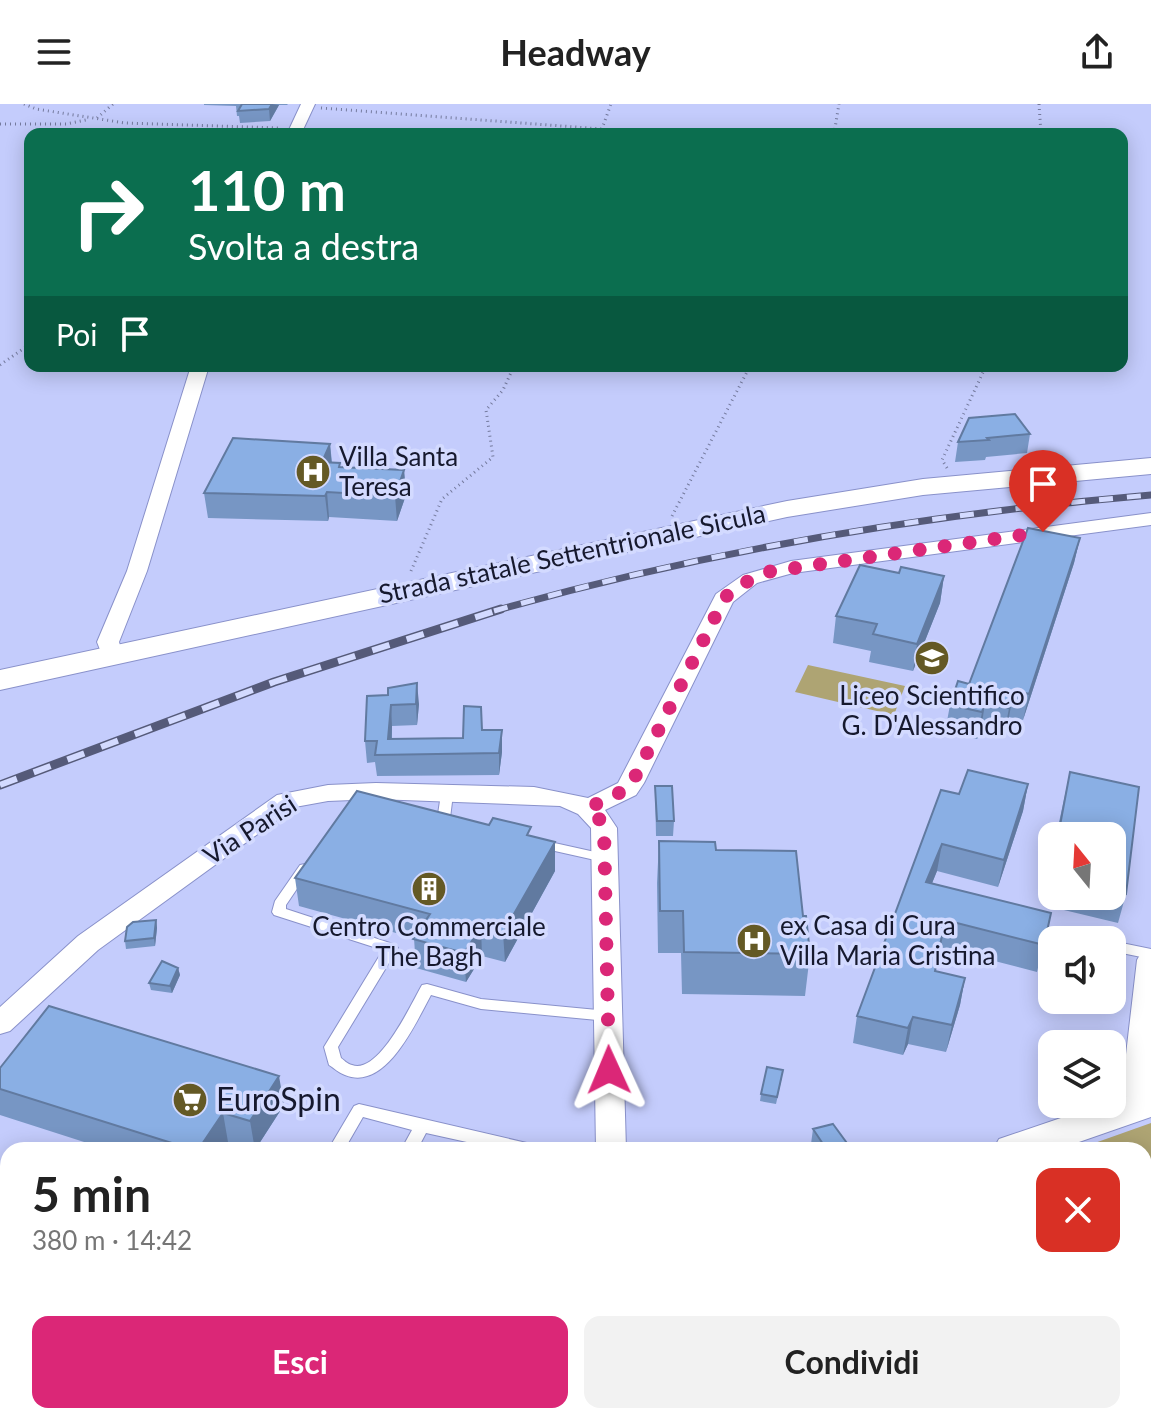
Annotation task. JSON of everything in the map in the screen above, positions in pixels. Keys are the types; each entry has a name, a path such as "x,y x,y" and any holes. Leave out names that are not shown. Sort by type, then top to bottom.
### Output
{"main road":[{"name":"Strada statale Settentrionale Sicula","path":"0,680 787,509 957,483 1151,466"}],"street":[{"path":"296,128 307,106"},
{"path":"112,655 108,642 137,571 198,372"},
{"path":"611,1142 604,828 588,808 627,789 632,783 724,599 750,579 791,567 1151,519"},
{"name":"Via Parisi","path":"0,1023 88,943 271,810 303,795 354,799 447,794 555,799 588,808"},
{"path":"1035,1142 1149,1102 1137,1089 1151,957"}],"lane":[{"path":"447,794 443,821 458,824"},
{"path":"531,841 604,858"},
{"path":"315,854 280,904 279,912 391,948 331,1047 334,1061 339,1066 354,1072 380,1064 427,989 481,1004 608,1016"},
{"path":"1126,950 1151,957"},
{"path":"341,1142 359,1110 495,1142"},
{"path":"413,1142 422,1126"}],"path":[{"path":"24,104 95,120 240,128"},
{"path":"95,120 113,104"},
{"path":"326,108 330,104"},
{"path":"602,128 611,104"},
{"path":"835,128 839,104"},
{"path":"1039,104 1041,128"},
{"path":"307,106 555,128"},
{"path":"0,124 66,124 88,119"},
{"path":"0,365 24,348"},
{"path":"414,588 408,576 443,497 452,487 481,472 493,457 486,410 503,390 511,372"},
{"path":"661,536 747,372"},
{"path":"957,483 942,460 983,372"}],"shaded area":[{"path":"808,665 905,686 894,715 795,692"},
{"path":"1151,1123 1151,1142 1098,1142"}],"building":[{"path":"242,104 272,104 269,109 238,111"},
{"path":"1015,414 1030,434 958,442 969,418"},
{"path":"233,438 330,444 322,462 340,463 339,467 404,470 395,496 327,492 325,496 204,493"},
{"path":"1028,528 1080,538 1029,694 1014,690 1009,708 985,703 982,712 950,705 958,681 969,684"},
{"path":"860,565 899,573 901,567 944,576 917,644 873,634 877,624 836,616"},
{"path":"417,683 416,704 391,705 388,739 463,738 464,706 481,707 482,730 502,730 499,753 375,755 377,741 365,741 367,696 388,695 388,688"},
{"path":"968,770 1028,784 1004,860 942,844 926,882 1051,913 1048,926 1038,926 1038,943 945,920 935,971 965,978 952,1025 913,1017 908,1028 857,1016 941,790 959,794"},
{"path":"1070,772 1139,787 1126,894 1126,822 1061,822"},
{"path":"655,786 672,786 674,821 657,821"},
{"name":"Centro Commerciale The Bagh","path":"357,791 489,825 493,818 531,827 527,835 555,842 503,933 481,927 464,953 413,939 430,914 295,878"},
{"path":"659,841 715,842 716,850 796,851 810,954 684,952 683,911 660,911"},
{"path":"156,920 154,938 125,941 127,927 133,922"},
{"path":"162,961 178,968 170,986 149,983"},
{"path":"49,1006 279,1076 250,1121 223,1113 203,1142 169,1142 0,1089 0,1068"},
{"path":"767,1067 783,1070 777,1097 761,1094"},
{"path":"833,1124 846,1142 822,1142 813,1129"}],"railway":[{"path":"499,610 656,570 820,537 984,513 1151,495"},
{"path":"0,785 274,682 499,610"},
{"path":"494,611 499,610"}],"place":[{"name":"Villa Santa Teresa","path":"313,472"},
{"name":"Liceo Scientifico G. D'Alessandro","path":"932,658"},
{"name":"Centro Commerciale The Bagh","path":"429,889"},
{"name":"ex Casa di Cura Villa Maria Cristina","path":"754,941"},
{"name":"EuroSpin","path":"190,1100"}],"route":[{"path":"609,1070 604,828 588,808 627,789 632,783 724,599 734,588 767,572 1043,532"}]}
